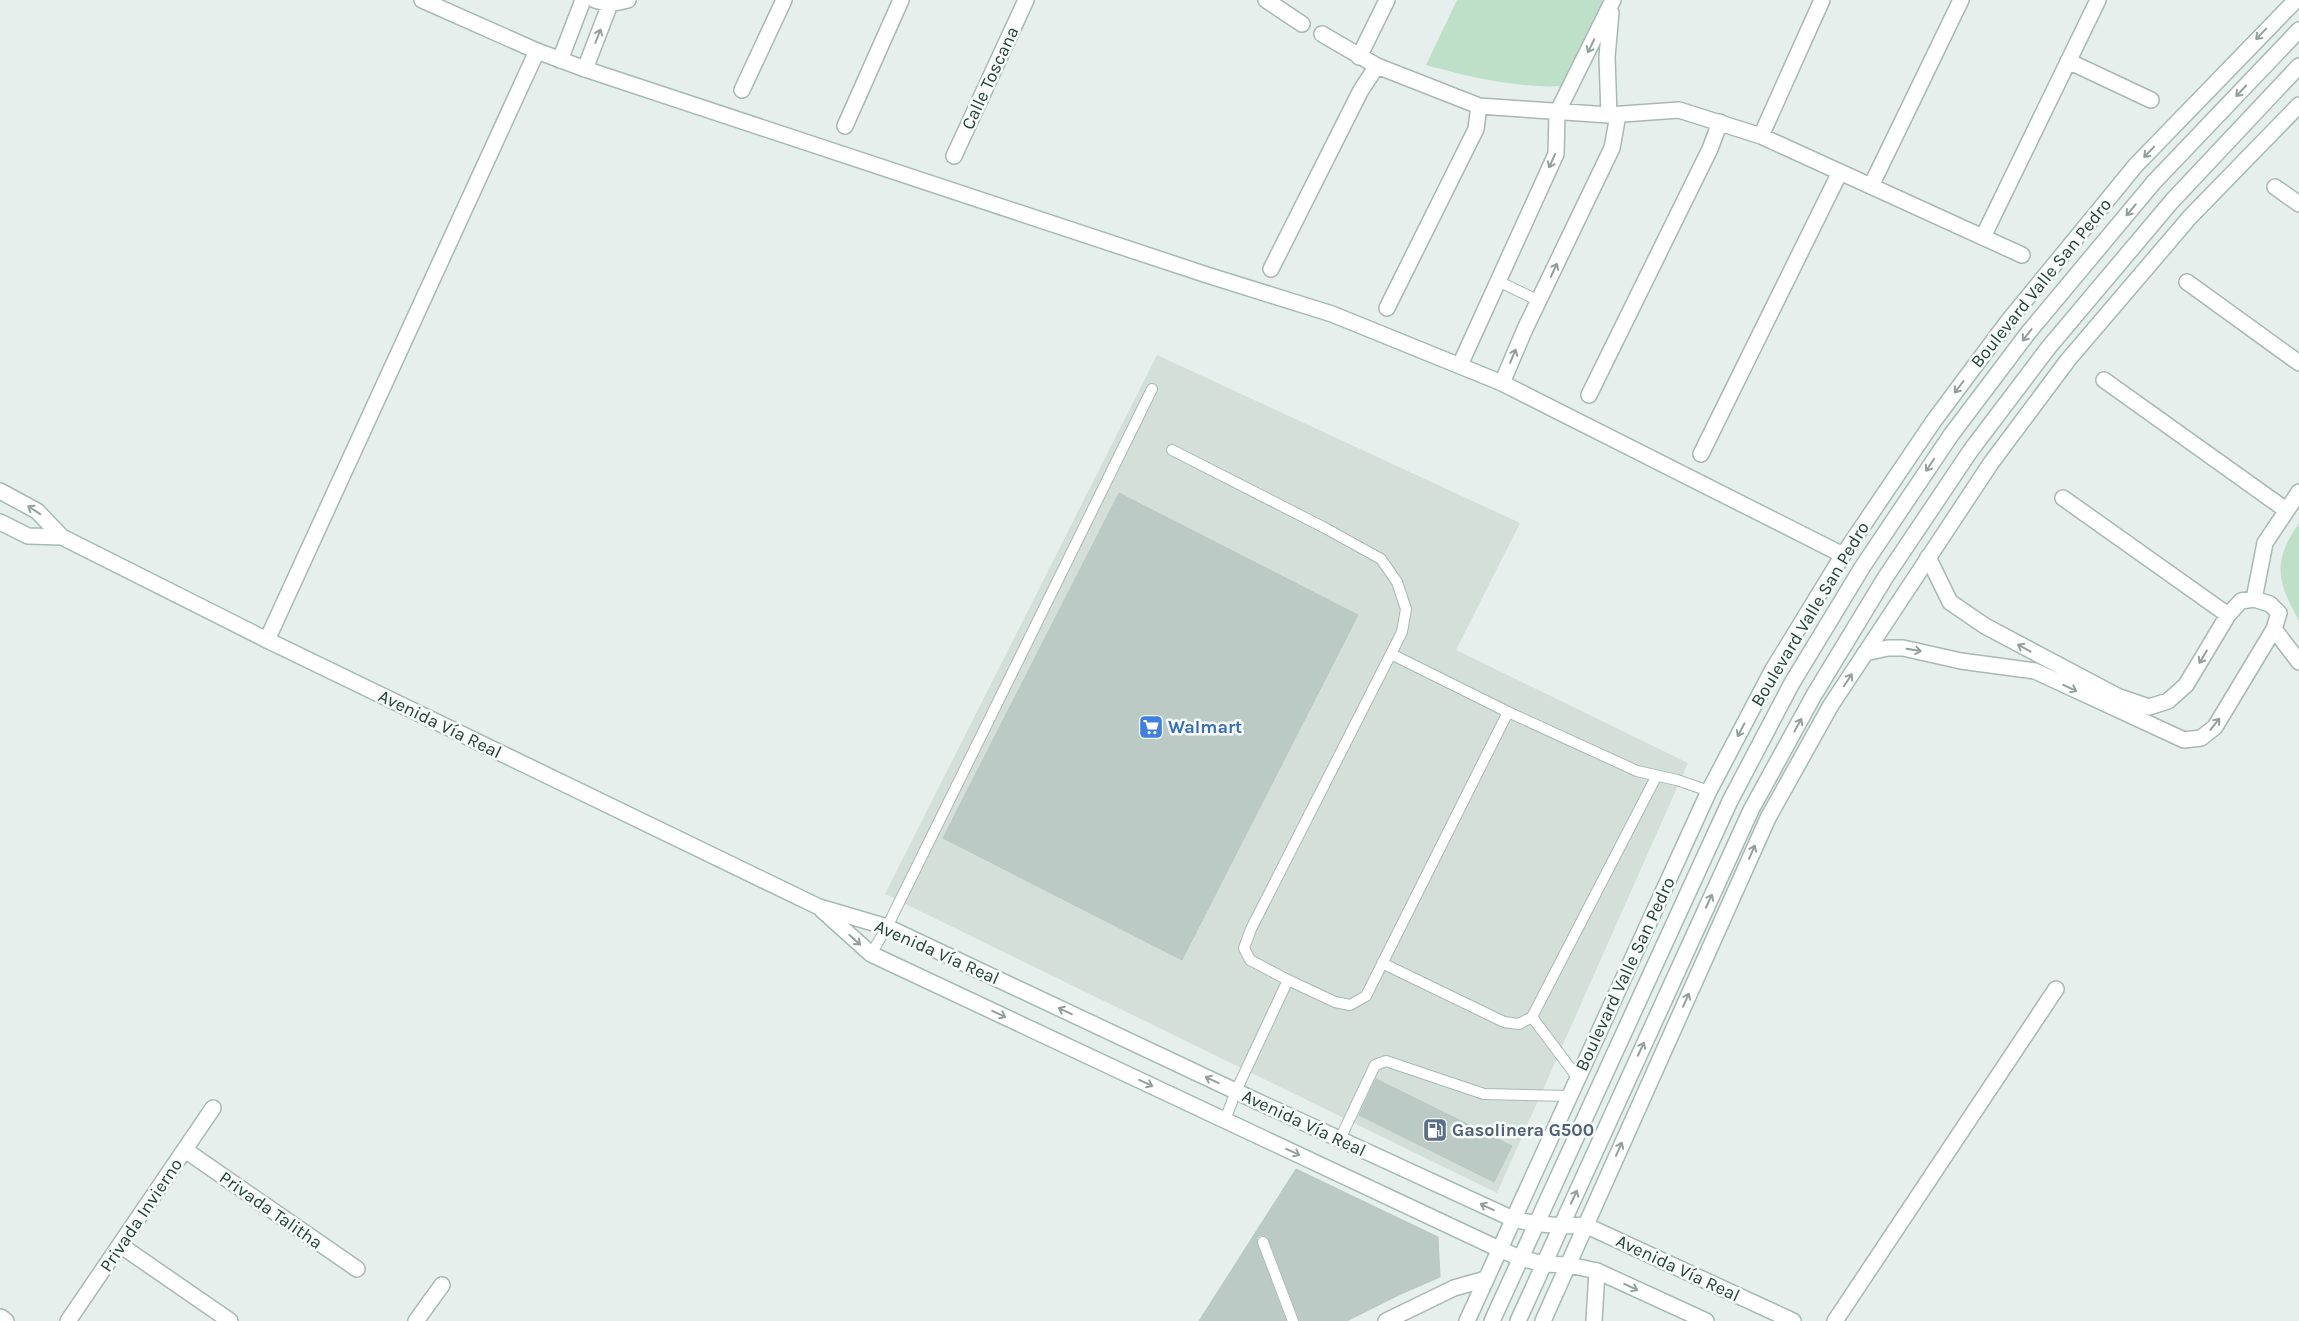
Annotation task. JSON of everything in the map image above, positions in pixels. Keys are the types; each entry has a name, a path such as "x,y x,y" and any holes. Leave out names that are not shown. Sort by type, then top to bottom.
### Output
{"street":[{"path":"422,0 560,60 1207,275 1332,314 1502,383 1843,555"},
{"path":"560,60 584,0"},
{"path":"595,0 610,4 628,0"},
{"path":"742,90 784,0"},
{"path":"845,126 901,0"},
{"name":"Calle Toscana","path":"954,156 1026,0"},
{"path":"1266,0 1302,24"},
{"path":"1358,57 1387,0"},
{"path":"1761,136 1822,0"},
{"path":"1871,186 1961,0"},
{"path":"1983,237 2098,0"},
{"name":"Boulevard Valle San Pedro","path":"1467,1321 1568,1096 1709,791 1772,671 1843,555 1933,422 2015,313 2136,165 2296,0"},
{"path":"1502,383 1612,148 1614,115 1607,57 1612,1"},
{"path":"1460,365 1556,154 1558,113 1612,1"},
{"path":"586,68 610,4"},
{"name":"Boulevard Valle San Pedro","path":"1492,1321 1730,801 1792,683 1863,566 1951,435 2028,333 2154,182 2299,30"},
{"path":"1322,34 1358,57 1377,66 1479,106 1558,113 1614,115 1679,110 1720,122 1761,136 2022,254"},
{"path":"267,640 537,51"},
{"path":"2068,60 2151,100"},
{"path":"1271,269 1361,90 1377,66"},
{"path":"1518,1321 1751,810 1814,695 1885,578 1971,450 2049,347 2172,201 2299,66"},
{"path":"1543,1321 1768,818 1831,705 1991,463 2068,360 2190,217 2299,105"},
{"path":"1387,308 1476,129 1479,106"},
{"path":"1589,396 1710,149 1720,122"},
{"path":"1701,454 1840,172"},
{"path":"2275,187 2299,204"},
{"path":"2187,282 2299,363"},
{"path":"2104,380 2286,510"},
{"path":"0,491 37,511 62,537"},
{"path":"2254,599 2265,543 2299,492"},
{"path":"2062,498 2228,615"},
{"path":"0,522 28,536 62,537"},
{"name":"Avenida Vía Real","path":"62,537 267,640 819,907 887,926 1236,1091 1513,1218 1536,1225 1585,1225 1793,1321"},
{"path":"1866,653 1888,648 1903,648 1962,661 2034,671 2184,740 2201,738 2216,727 2274,629 2279,613 2270,604 2254,599 2241,601 2228,615 2186,685 2168,701 2149,707 2117,696 1985,626 1950,602 1928,557"},
{"path":"2274,629 2299,662"},
{"name":"Avenida Vía Real","path":"819,907 871,954 1499,1249 1520,1258 1544,1264 1569,1265 1596,1271 1706,1321"},
{"path":"1835,1321 2056,989"},
{"name":"Privada Invierno","path":"68,1321 213,1108"},
{"name":"Privada Talitha","path":"185,1150 357,1269"},
{"path":"120,1245 230,1321"},
{"path":"1594,1321 1596,1271"},
{"path":"1386,1321 1454,1288 1486,1279"},
{"path":"416,1321 442,1285"},
{"path":"1,1317 6,1321"}],"lane":[{"path":"1498,281 1539,301"},
{"path":"871,954 887,926 1152,389"},
{"path":"1172,450 1325,528 1381,559 1397,582 1406,610 1402,632 1251,929 1244,948 1250,960 1335,1002 1350,1005 1366,996 1508,712"},
{"path":"1391,654 1508,712 1637,771 1656,777 1677,780 1709,791"},
{"path":"1382,963 1504,1022 1519,1024 1532,1017 1656,777"},
{"path":"1225,1120 1236,1091 1288,980"},
{"path":"1532,1017 1577,1077"},
{"path":"1340,1139 1375,1065 1386,1061 1484,1094 1568,1096"},
{"path":"1263,1242 1293,1321"}],"shaded area":[{"path":"1157,355 1520,523 1456,650 1688,763 1497,1193 885,894"}],"green space":[{"path":"1457,0 1604,0 1565,86 1531,86 1460,74 1426,65"},
{"path":"2299,523 2299,621 2282,583 2281,561 2290,537"}],"building":[{"name":"Walmart","path":"1119,493 1358,615 1182,960 943,838"},
{"name":"Gasolinera G500","path":"1376,1079 1512,1146 1494,1182 1359,1115"},
{"path":"1296,1169 1438,1237 1440,1277 1347,1321 1300,1321 1269,1240 1267,1236 1261,1235 1257,1238 1257,1244 1286,1321 1199,1321"}],"place":[{"name":"Walmart","path":"1151,727"},
{"name":"Gasolinera G500","path":"1435,1130"}]}
